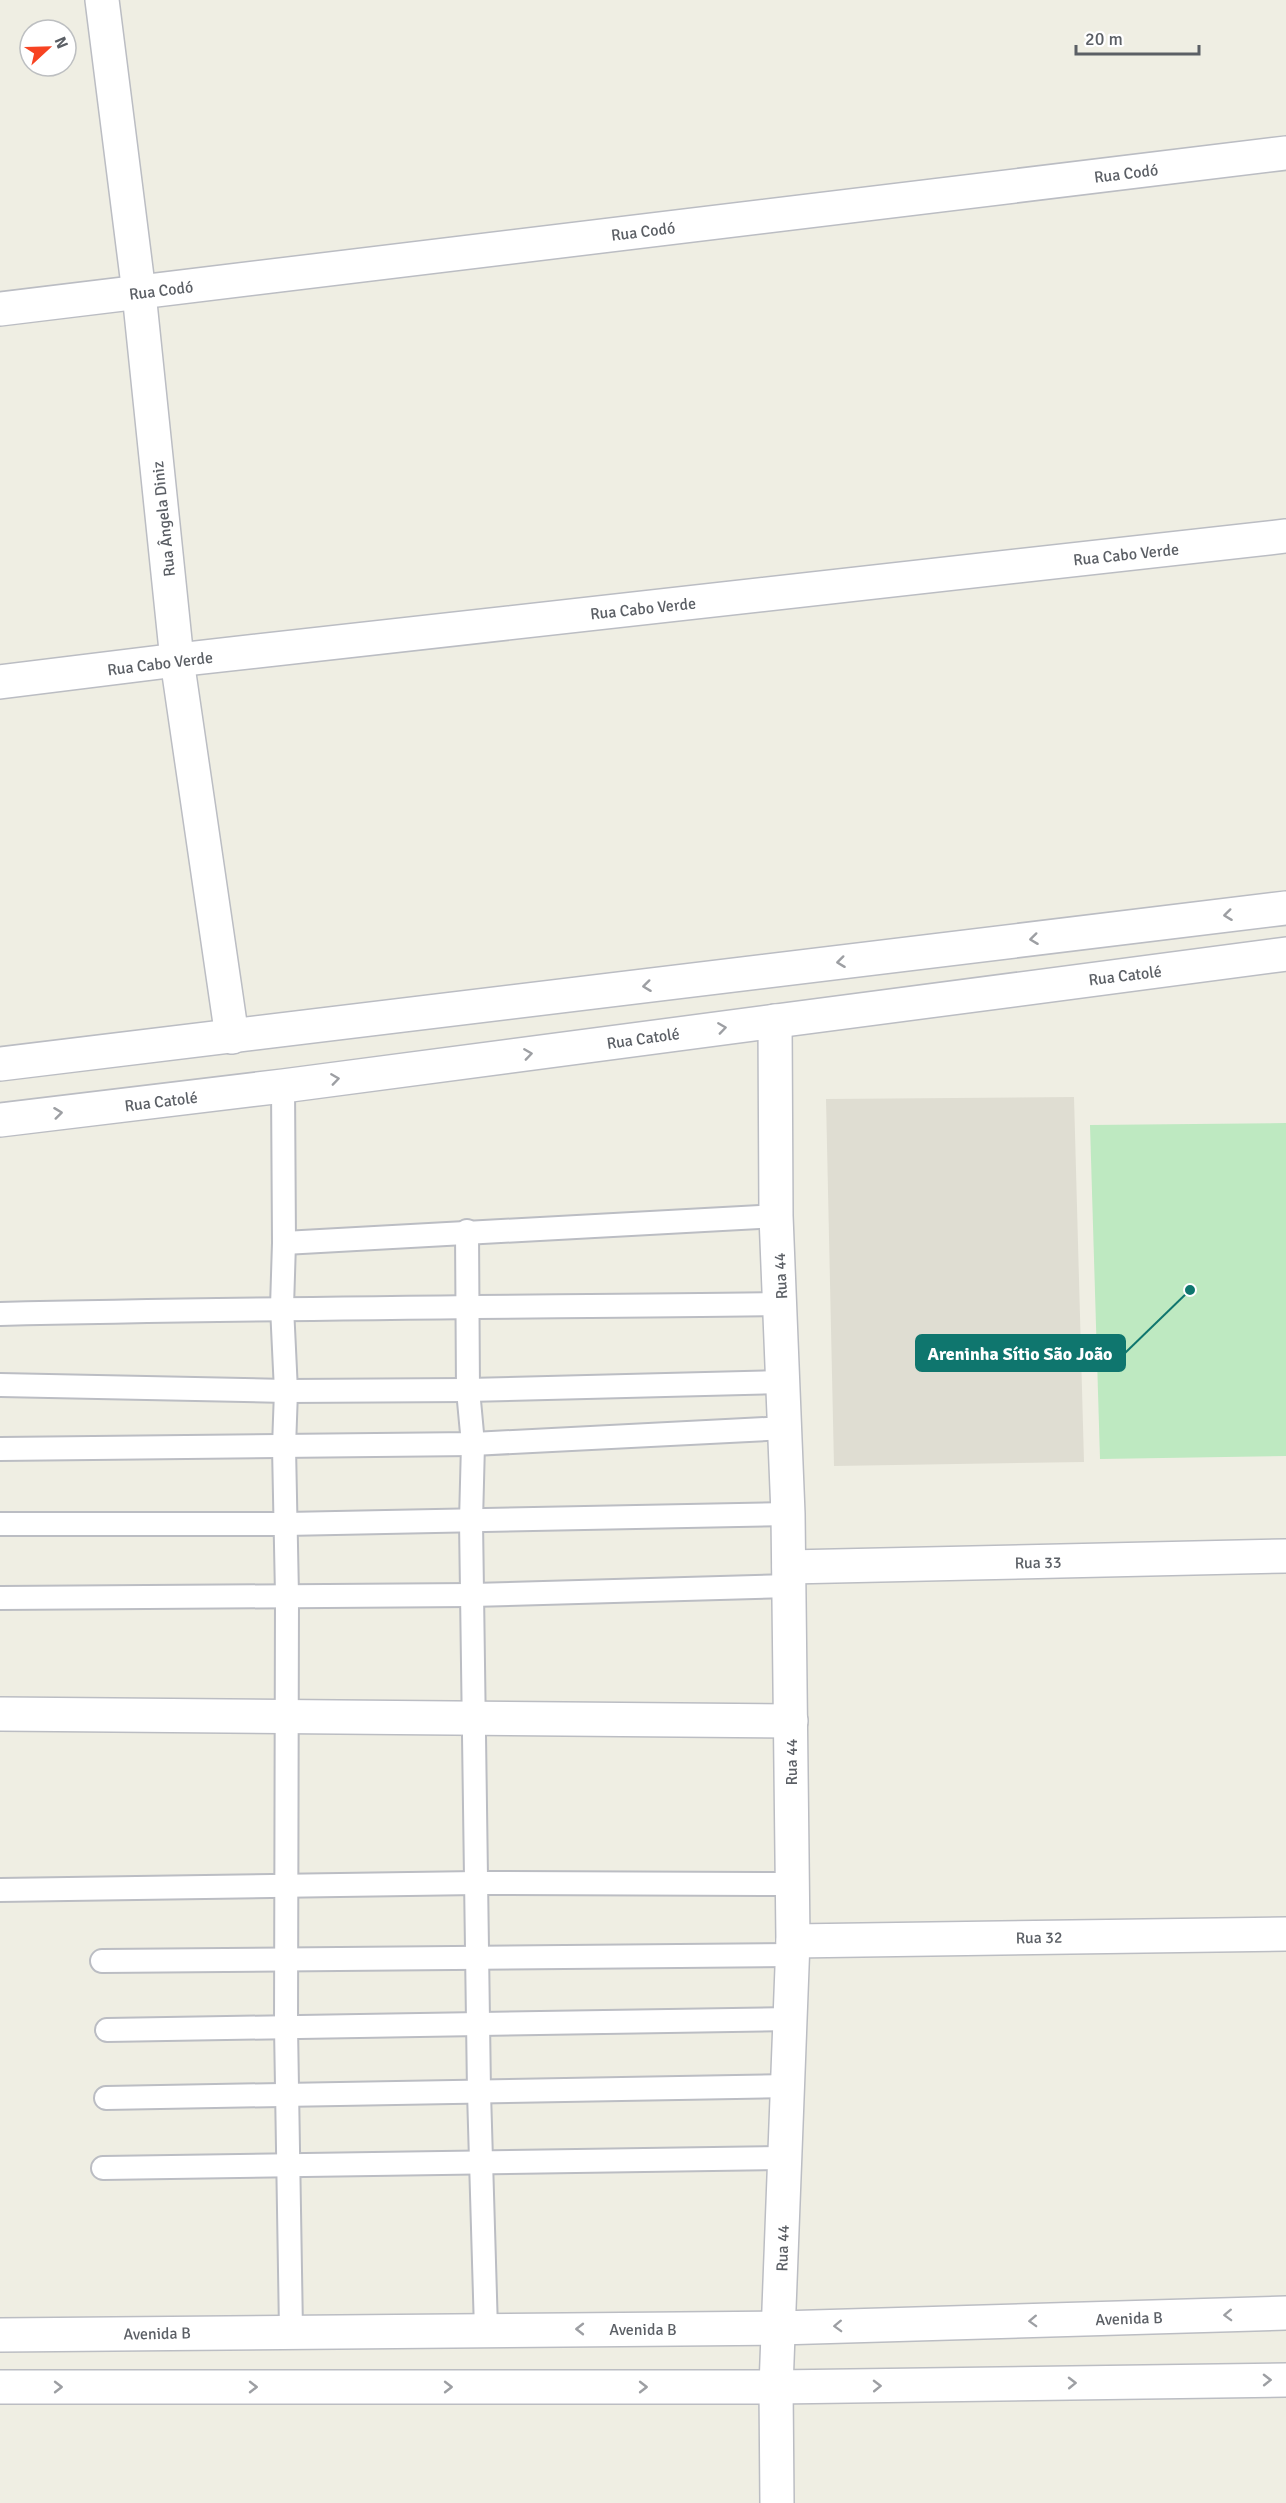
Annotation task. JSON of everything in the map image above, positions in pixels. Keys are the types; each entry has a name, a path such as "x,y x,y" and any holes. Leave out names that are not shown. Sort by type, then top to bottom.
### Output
{"street":[{"name":"Rua Ângela Diniz","path":"102,0 139,292 177,660 232,1037"},
{"name":"Rua Codó","path":"0,309 1286,153"},
{"name":"Rua Cabo Verde","path":"0,682 177,660 1286,536"},
{"path":"0,1064 1286,908"},
{"name":"Rua Catolé","path":"0,1120 283,1086 1286,954"},
{"name":"Rua 44","path":"775,1021 776,1216 788,1514 793,1948 776,2387 777,2503"},
{"name":"Rua 33","path":"789,1577 1286,1556"},
{"path":"0,1714 791,1720"},
{"name":"Rua 32","path":"793,1948 1286,1934"},
{"name":"Avenida B","path":"0,2335 779,2328 1286,2313"},
{"path":"0,2387 776,2387 1286,2380"}],"lane":[{"path":"283,1086 282,1307 286,1391 284,1447 287,1595 286,2095 291,2331"},
{"path":"284,1243 467,1231 776,1216"},
{"path":"467,1231 468,1390 473,1444 471,1521 479,2091 486,2330"},
{"path":"0,1314 282,1307 469,1308 781,1304"},
{"path":"0,1385 286,1391 468,1390 784,1382"},
{"path":"0,1449 473,1444 786,1428"},
{"path":"0,1524 286,1524 788,1514"},
{"path":"0,1598 472,1595 789,1577"},
{"path":"0,1890 477,1884 792,1884"},
{"path":"102,1961 478,1958 793,1948"},
{"path":"107,2030 790,2019"},
{"path":"106,2098 788,2086"},
{"path":"103,2168 785,2158"}],"shaded area":[{"path":"1074,1097 1084,1462 834,1466 826,1099"}],"green space":[{"path":"1286,1123 1286,1456 1100,1459 1090,1125"}],"place":[{"name":"Areninha Sítio São João","path":"1190,1290"}]}
